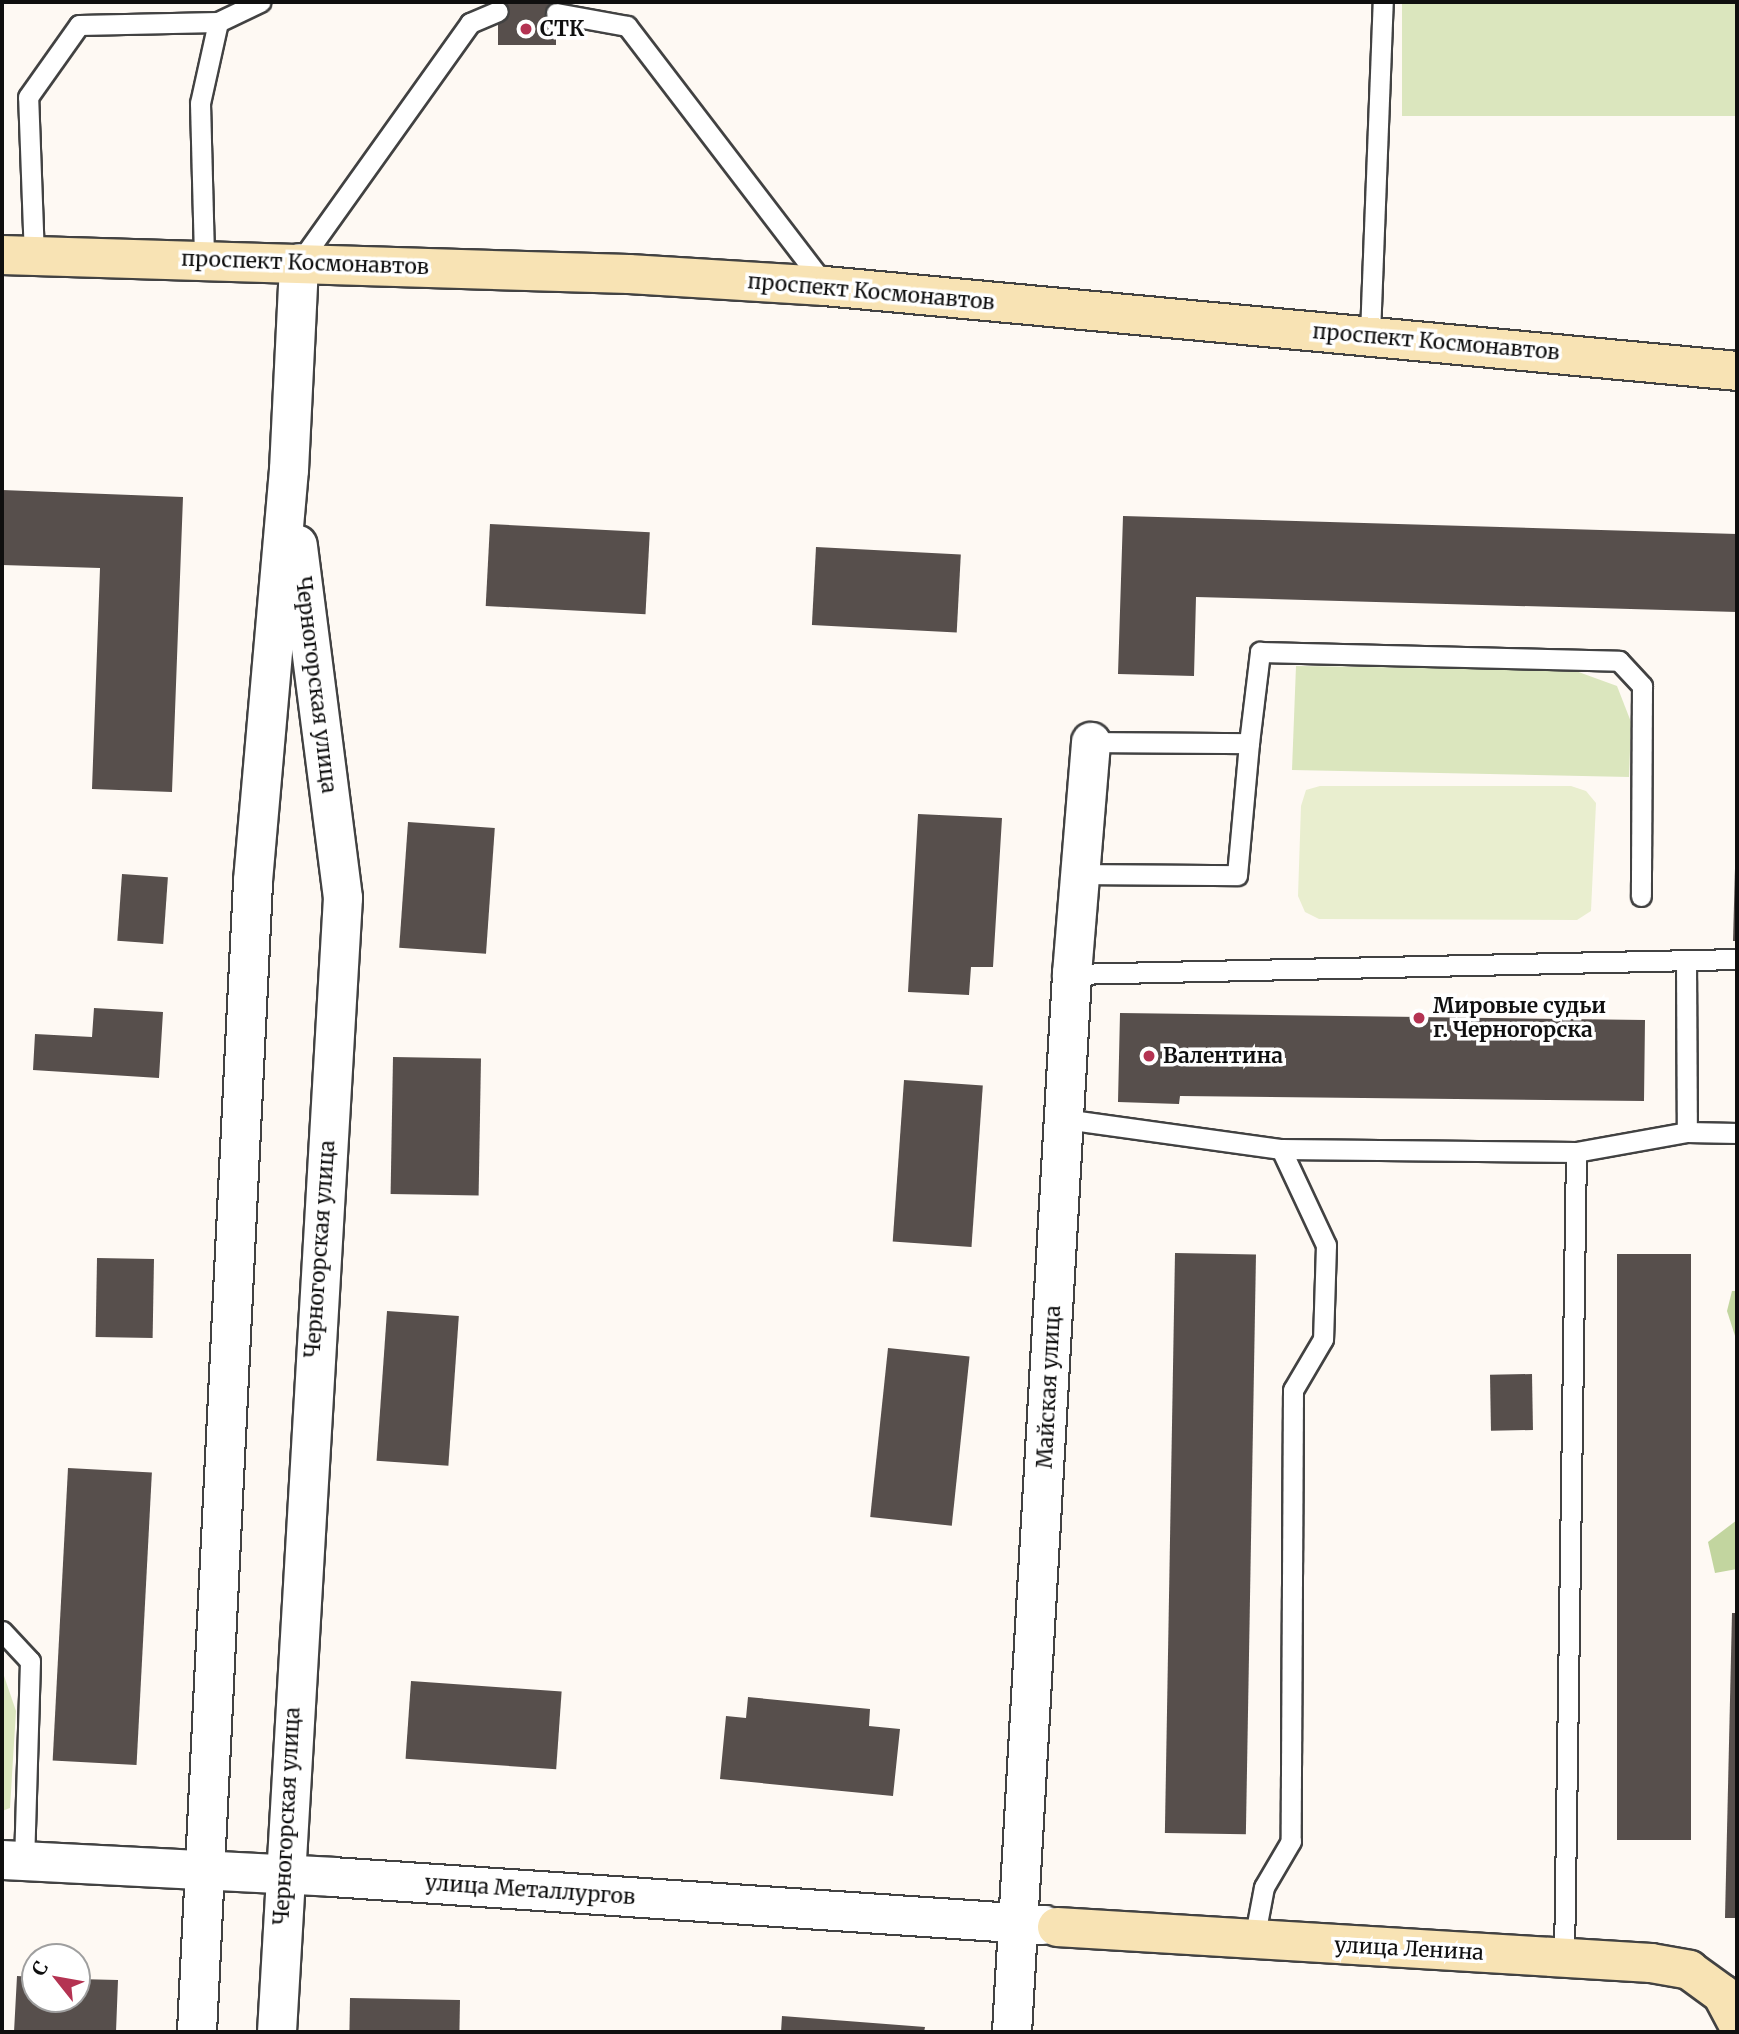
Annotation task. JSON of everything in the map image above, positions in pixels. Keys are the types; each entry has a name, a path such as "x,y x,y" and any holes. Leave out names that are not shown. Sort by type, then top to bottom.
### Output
{"main road":[{"name":"проспект Космонавтов","path":"18,256 299,263 825,286 1370,334 1737,371"},
{"name":"улица Ленина","path":"1057,1927 1651,1963 1689,1970 1722,1994 1737,2022"}],"street":[{"name":"Черногорская улица","path":"197,2032 253,881 289,470 299,263"},
{"name":"Черногорская улица","path":"277,2032 283,1874 343,898 289,470"},
{"name":"Майская улица","path":"1012,2032 1072,974 1091,742"},
{"name":"улица Металлургов","path":"13,1861 283,1874 1057,1927"}],"lane":[{"path":"18,256 28,97 79,25 218,22 260,2"},
{"path":"1370,334 1383,2"},
{"path":"299,263 470,23 498,11"},
{"path":"556,13 627,26 825,286"},
{"path":"204,260 200,103 218,22"},
{"path":"1081,874 1237,875 1260,652 1619,661 1642,686 1641,896"},
{"path":"1091,742 1249,743"},
{"path":"1072,974 1641,964 1737,959"},
{"path":"1686,962 1687,1132"},
{"path":"1064,1119 1280,1149 1576,1152 1687,1132 1737,1133"},
{"path":"1254,1940 1264,1886 1291,1841 1293,1390 1323,1339 1326,1245 1280,1149"},
{"path":"1564,1959 1576,1152"},
{"path":"2,1631 30,1661 13,1861"}],"green space":[{"path":"1402,2 1737,2 1737,116 1402,116"},
{"path":"1296,666 1573,670 1617,686 1631,722 1629,777 1292,770"},
{"path":"1320,786 1571,786 1586,791 1596,803 1591,911 1577,920 1319,919 1305,912 1298,896 1301,806 1306,790"},
{"path":"1732,1291 1737,1291 1737,1342 1727,1311"},
{"path":"1737,1520 1737,1569 1715,1573 1708,1542"},
{"path":"2,1670 16,1711 10,1808 2,1811"}],"building":[{"name":"СТК","path":"498,2 556,2 556,45 498,45"},
{"path":"2,490 183,497 172,792 92,789 100,568 2,565"},
{"path":"1123,516 1737,534 1737,612 1196,597 1194,676 1118,674"},
{"path":"490,524 650,532 645,614 486,606"},
{"path":"816,547 961,555 957,632 812,625"},
{"path":"918,814 1002,818 993,967 971,967 969,995 908,992"},
{"path":"408,822 495,828 486,954 399,948"},
{"path":"1735,868 1737,941 1733,941"},
{"path":"122,874 168,877 163,944 117,941"},
{"path":"94,1008 163,1012 159,1078 33,1070 35,1034 92,1037"},
{"path":"1120,1013 1645,1020 1644,1101 1180,1096 1179,1104 1118,1102"},
{"path":"393,1057 481,1059 479,1196 391,1194"},
{"path":"904,1080 983,1086 972,1247 893,1242"},
{"path":"1175,1253 1256,1254 1246,1834 1165,1833"},
{"path":"1617,1254 1691,1254 1691,1840 1617,1840"},
{"path":"97,1258 154,1259 153,1338 96,1337"},
{"path":"387,1311 459,1316 448,1466 377,1461"},
{"path":"888,1348 970,1357 952,1526 870,1517"},
{"path":"1532,1374 1533,1430 1491,1431 1490,1375"},
{"path":"68,1468 152,1472 137,1765 53,1761"},
{"path":"1732,1613 1737,1613 1737,1918 1725,1918"},
{"path":"411,1681 562,1692 556,1769 406,1759"},
{"path":"748,1697 870,1709 869,1726 900,1729 893,1796 720,1779 726,1716 746,1718"},
{"path":"17,1976 21,1976 21,2013 91,2013 91,1979 118,1980 116,2032 14,2032"},
{"path":"350,1998 460,2000 459,2032 349,2032"},
{"path":"782,2016 925,2027 924,2032 781,2032"}],"place":[{"name":"СТК","path":"526,29"},
{"name":"Мировые судьи г. Черногорска","path":"1419,1018"},
{"name":"Валентина","path":"1149,1056"}]}
